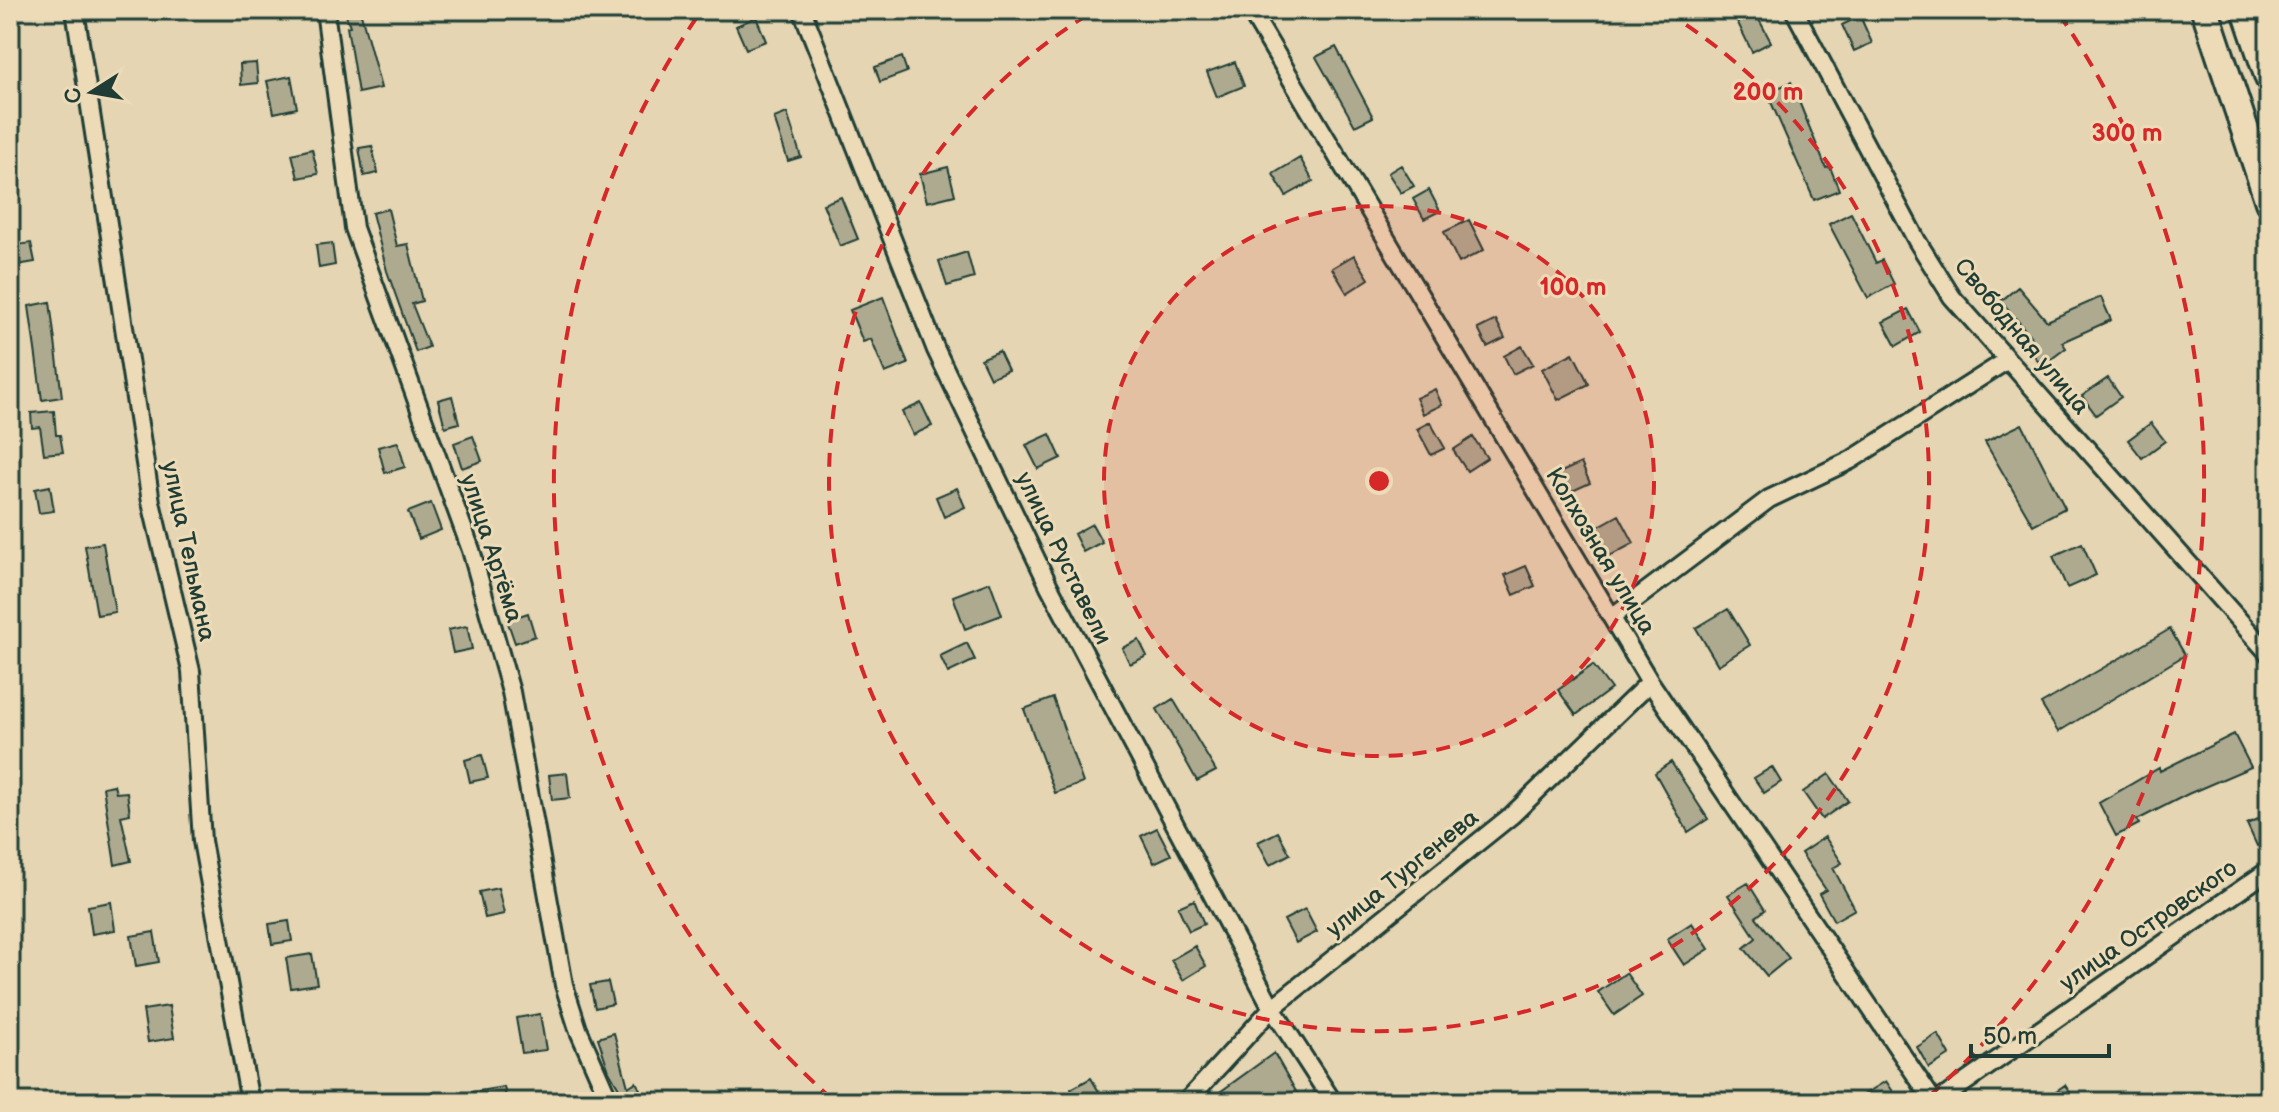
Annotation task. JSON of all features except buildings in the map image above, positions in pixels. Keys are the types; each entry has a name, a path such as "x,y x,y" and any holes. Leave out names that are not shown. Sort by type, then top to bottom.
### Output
{"highway":[{"path":"2205,10 2269,202"},
{"path":"2246,10 2269,78"}],"street":[{"name":"улица Тельмана","path":"75,10 151,502 191,671 202,841 250,1102"},
{"name":"улица Артёма","path":"325,10 354,228 471,550 511,692 564,985 578,1029 610,1102"},
{"name":"улица Руставели","path":"802,10 936,350 1049,586 1272,1008 1333,1102"},
{"name":"Колхозная улица","path":"1250,10 1650,682 1935,1102"},
{"name":"Свободная улица","path":"1794,10 1917,241 1952,297 2269,654"},
{"path":"1612,617 1769,499 1851,460 2006,361"},
{"name":"улица Тургенева","path":"1186,1102 1272,1008 1512,815 1650,682"},
{"name":"улица Островского","path":"1935,1102 2269,870"}]}
